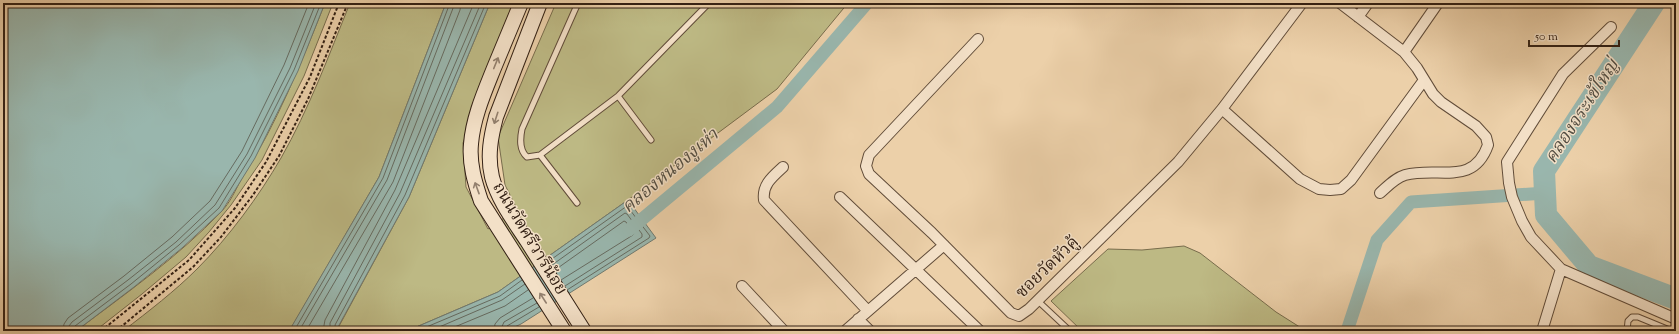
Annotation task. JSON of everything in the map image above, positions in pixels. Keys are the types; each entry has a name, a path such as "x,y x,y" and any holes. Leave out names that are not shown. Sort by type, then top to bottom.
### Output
{"main road":[{"name":"ถนนวัดศรีวารีน้อย","path":"521,3 483,96 473,127 471,145 474,182 481,201 564,331"},
{"name":"ถนนวัดศรีวารีน้อย","path":"540,3 496,117 491,135 489,154 492,176 497,192 510,216 584,331"}],"street":[{"name":"ซอยวัดหัวคู้","path":"978,39 869,155 866,166 869,174 944,245 1011,313 1019,316 1030,309 1178,162 1222,109 1302,3"},
{"path":"1340,3 1404,52 1433,94 1441,102 1476,126 1486,137 1488,145 1486,152 1480,161 1471,169 1462,172 1416,173 1403,175 1394,180 1380,192"},
{"path":"1358,17 1368,3"},
{"path":"1404,52 1438,3"},
{"path":"1611,27 1563,74 1507,162 1512,197 1522,221 1531,237 1561,269 1676,319"},
{"path":"1222,109 1300,179 1319,188 1330,190 1341,188 1351,180 1424,80"},
{"path":"783,167 766,185 763,192 764,200 868,311"},
{"path":"840,197 980,331"},
{"path":"845,331 944,245"},
{"path":"1542,331 1561,269"},
{"path":"742,286 784,331"},
{"path":"858,319 870,331"}],"lane":[{"path":"578,3 522,129 520,137 523,153 527,157 540,155 618,96 709,3"},
{"path":"618,96 651,140"},
{"path":"540,155 577,202"},
{"path":"1038,301 1070,331"},
{"path":"1627,331 1628,321 1632,317 1638,317 1672,331"}],"path":[{"path":"101,331 189,260 235,208 266,162 306,84 339,3"},
{"path":"116,331 193,267 221,237 253,195 279,156 308,99 348,3"}],"shaded area":[{"path":"325,3 333,3 304,76 262,160 231,205 186,257 142,294 95,331 76,331 169,260 204,229 224,208 255,157 277,115"},
{"path":"350,3 446,3 379,177 290,330 123,331 171,293 209,257 232,230 263,187 281,158 301,120"},
{"path":"490,3 514,3 463,143 466,187 488,229 517,209 505,185 498,137 556,3 848,3 777,89 628,200 498,292 407,331 341,331 338,328 409,197"},
{"path":"1184,246 1200,253 1276,312 1306,331 1082,331 1051,301 1108,249 1142,250"}],"water":[{"path":"3,3 325,3 298,71 255,158 222,211 182,248 76,331 3,331"},
{"path":"446,3 490,3 409,197 338,327 341,331 289,331 379,177"},
{"path":"628,200 656,238 521,324 506,331 407,331 498,292"}],"waterway":[{"name":"คลองหนองงูเห่า","path":"629,230 777,107 867,3"},
{"name":"คลองจระเข้ใหญ่","path":"1654,3 1544,171 1546,215 1589,266 1676,299"},
{"path":"1347,331 1377,240 1411,202 1545,193"}]}
